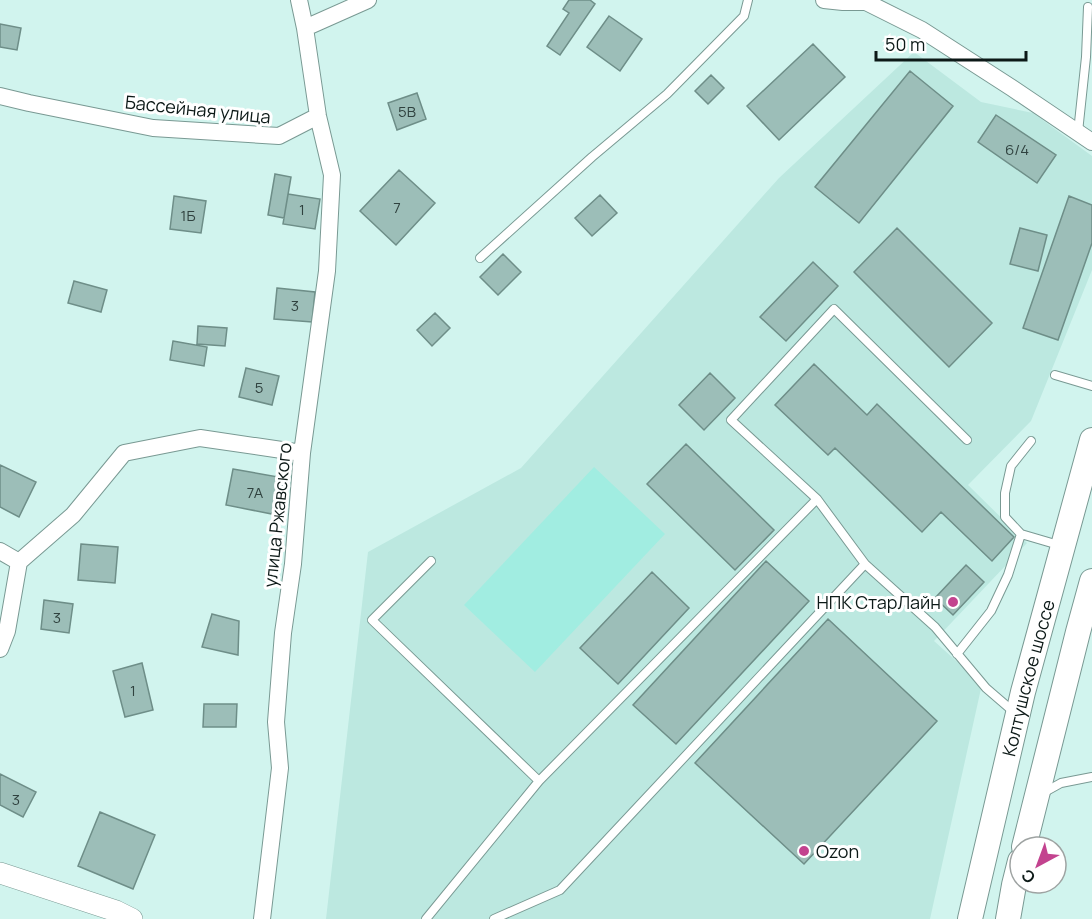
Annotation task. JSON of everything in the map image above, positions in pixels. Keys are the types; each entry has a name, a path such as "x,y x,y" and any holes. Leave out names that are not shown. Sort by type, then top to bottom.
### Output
{"main road":[{"name":"Колтушское шоссе","path":"970,919 1017,715 1092,440"},
{"name":"Колтушское шоссе","path":"1027,835 1081,634 1092,581"},
{"path":"1008,919 1012,895"}],"street":[{"name":"улица Ржавского","path":"262,919 280,768 276,722 283,633 293,564 302,453 327,271 332,175 318,116 300,0"},
{"path":"305,28 368,0"},
{"path":"824,0 866,1 922,30 1085,137"},
{"name":"Бассейная улица","path":"0,96 28,104 153,128 279,136 318,116"},
{"path":"0,650 7,631 19,562 73,515 124,453 200,438 302,453"},
{"path":"0,550 19,562"},
{"path":"0,873 132,919"}],"lane":[{"path":"480,258 592,157 667,94 744,16 748,0"},
{"path":"1085,137 1088,7"},
{"path":"967,440 834,309 731,420 817,499 865,564 935,627 986,688 1017,715"},
{"path":"1055,375 1092,386"},
{"path":"1031,441 1011,466 1005,493 1005,516 1021,534 1063,546"},
{"path":"426,919 539,781 817,499"},
{"path":"957,654 991,611 1008,576 1021,534"},
{"path":"431,561 372,620 539,781"},
{"path":"494,919 560,890 865,564"},
{"path":"1037,795 1061,783 1092,777"}],"shaded area":[{"path":"914,52 981,102 1033,113 1092,156 1092,270 1031,421 968,485 1027,543 934,641 982,684 930,919 326,919 368,552 521,468 779,178"},
{"path":"594,467 665,534 535,672 464,605"}],"building":[{"path":"569,0 590,0 595,4 560,55 547,46 569,13 563,9"},
{"path":"609,16 642,39 620,71 587,47"},
{"path":"0,24 21,28 17,50 0,47"},
{"path":"813,44 845,77 779,140 747,106"},
{"path":"910,71 953,106 859,223 815,187"},
{"path":"711,75 724,88 708,104 695,91"},
{"path":"417,93 426,119 397,130 388,103"},
{"path":"996,115 1056,155 1037,183 978,142"},
{"path":"399,170 435,203 396,245 360,211"},
{"path":"275,174 291,177 284,218 268,215"},
{"path":"288,194 320,199 315,229 283,224"},
{"path":"600,195 617,213 592,236 575,218"},
{"path":"174,196 206,201 201,233 170,229"},
{"path":"1069,196 1092,205 1092,243 1058,340 1023,328"},
{"path":"897,228 992,323 949,367 854,272"},
{"path":"1020,228 1047,235 1038,271 1010,264"},
{"path":"503,254 521,272 498,295 480,277"},
{"path":"813,262 838,286 786,341 760,317"},
{"path":"74,281 107,290 101,312 68,303"},
{"path":"277,288 315,292 312,322 274,319"},
{"path":"435,313 450,328 432,346 417,330"},
{"path":"198,326 227,328 225,346 197,344"},
{"path":"173,341 207,347 204,366 170,360"},
{"path":"814,364 867,415 877,404 1014,537 992,561 941,512 922,532 835,448 828,455 775,405"},
{"path":"246,368 279,376 272,405 239,397"},
{"path":"710,373 735,398 704,430 679,405"},
{"path":"686,444 774,530 735,570 647,484"},
{"path":"0,465 36,482 19,517 0,507"},
{"path":"233,469 284,478 277,515 226,505"},
{"path":"81,544 118,547 115,583 78,580"},
{"path":"766,561 809,601 676,744 633,705"},
{"path":"966,565 984,582 953,615 935,598"},
{"path":"652,572 689,608 618,684 580,648"},
{"path":"44,600 73,604 69,633 41,629"},
{"path":"212,614 239,621 238,655 202,647"},
{"path":"828,619 937,721 804,864 695,763"},
{"path":"142,663 153,710 125,717 113,671"},
{"path":"204,704 237,704 236,727 203,727"},
{"path":"0,774 36,792 23,817 0,805"},
{"path":"100,812 155,835 133,889 78,866"}],"place":[{"name":"НПК СтарЛайн","path":"953,602"},
{"name":"Ozon","path":"804,851"}]}
